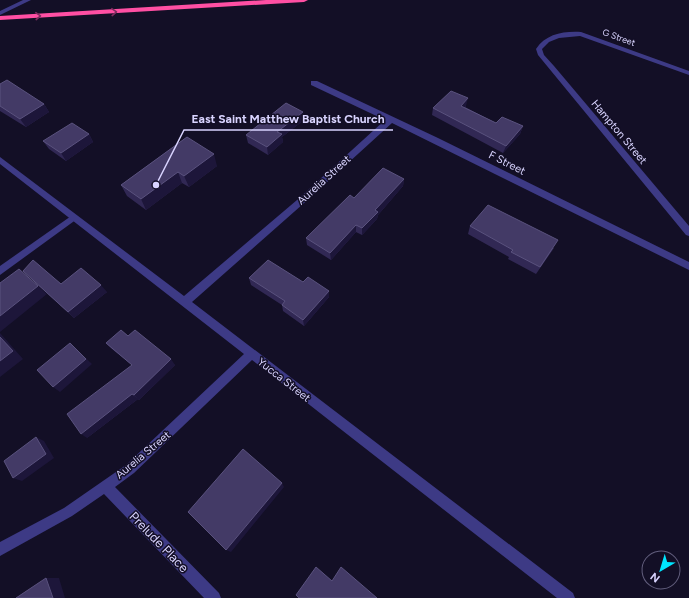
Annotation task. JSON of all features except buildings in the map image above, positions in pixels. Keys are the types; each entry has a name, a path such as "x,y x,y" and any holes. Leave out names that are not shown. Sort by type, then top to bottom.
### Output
{"highway":[{"path":"0,18 304,0"}],"street":[{"path":"0,13 28,0"},
{"name":"G Street","path":"541,44 547,39 573,33 581,34 689,73"},
{"name":"Hampton Street","path":"541,44 539,48 541,55 551,68 689,232"},
{"name":"F Street","path":"314,83 391,119 689,266"},
{"name":"Aurelia Street","path":"185,302 300,202 391,119"},
{"name":"Yucca Street","path":"0,160 568,598"},
{"path":"1,269 74,217"},
{"name":"Aurelia Street","path":"0,549 68,512 130,469 251,354"},
{"name":"Prelude Place","path":"105,486 214,598"}],"place":[{"name":"East Saint Matthew Baptist Church","path":"156,185"}]}
